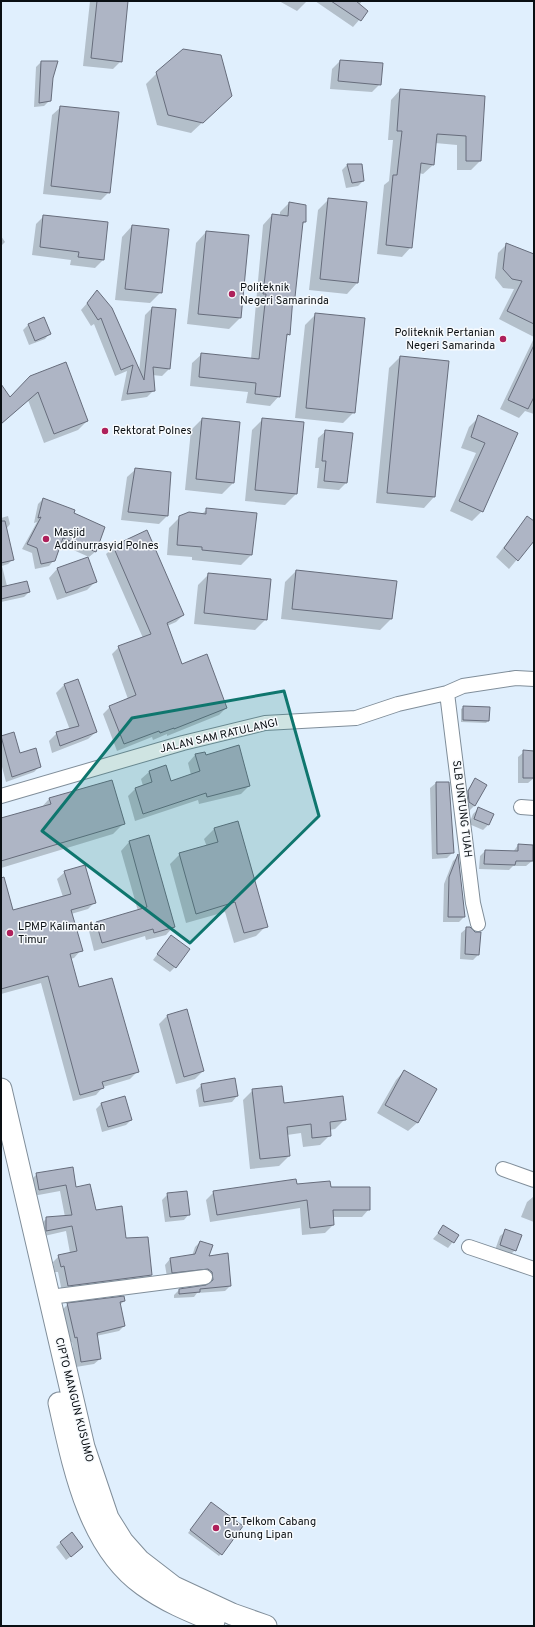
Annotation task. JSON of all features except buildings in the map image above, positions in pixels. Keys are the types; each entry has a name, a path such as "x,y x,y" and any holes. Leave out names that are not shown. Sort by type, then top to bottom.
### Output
{"highway":[{"name":"CIPTO MANGUN KUSUMO","path":"1,1089 14,1176 37,1299 71,1456 94,1525 109,1548 127,1570 142,1585 186,1610 228,1626"},
{"name":"CIPTO MANGUN KUSUMO","path":"1,1150 14,1176 50,1297 84,1447 108,1518 123,1542 138,1560 174,1587 232,1614 266,1626"}],"street":[{"name":"JALAN SAM RATULANGI","path":"1,796 183,743 265,723 356,718 398,704 447,693 463,686 516,678 534,679"},
{"name":"SLB UNTUNG TUAH","path":"447,693 473,903 478,924"},
{"path":"503,1169 534,1180"},
{"path":"469,1247 534,1269"},
{"path":"50,1297 205,1277"}],"highlighted area":[{"path":"284,691 319,816 190,943 42,831 132,718"}],"place":[{"name":"Politeknik Negeri Samarinda","path":"232,294"},
{"name":"Politeknik Pertanian Negeri Samarinda","path":"503,339"},
{"name":"Rektorat Polnes","path":"105,431"},
{"name":"Masjid Addinurrasyid Polnes","path":"46,539"},
{"name":"LPMP Kalimantan Timur","path":"10,933"},
{"name":"PT. Telkom Cabang Gunung Lipan","path":"216,1528"}]}
